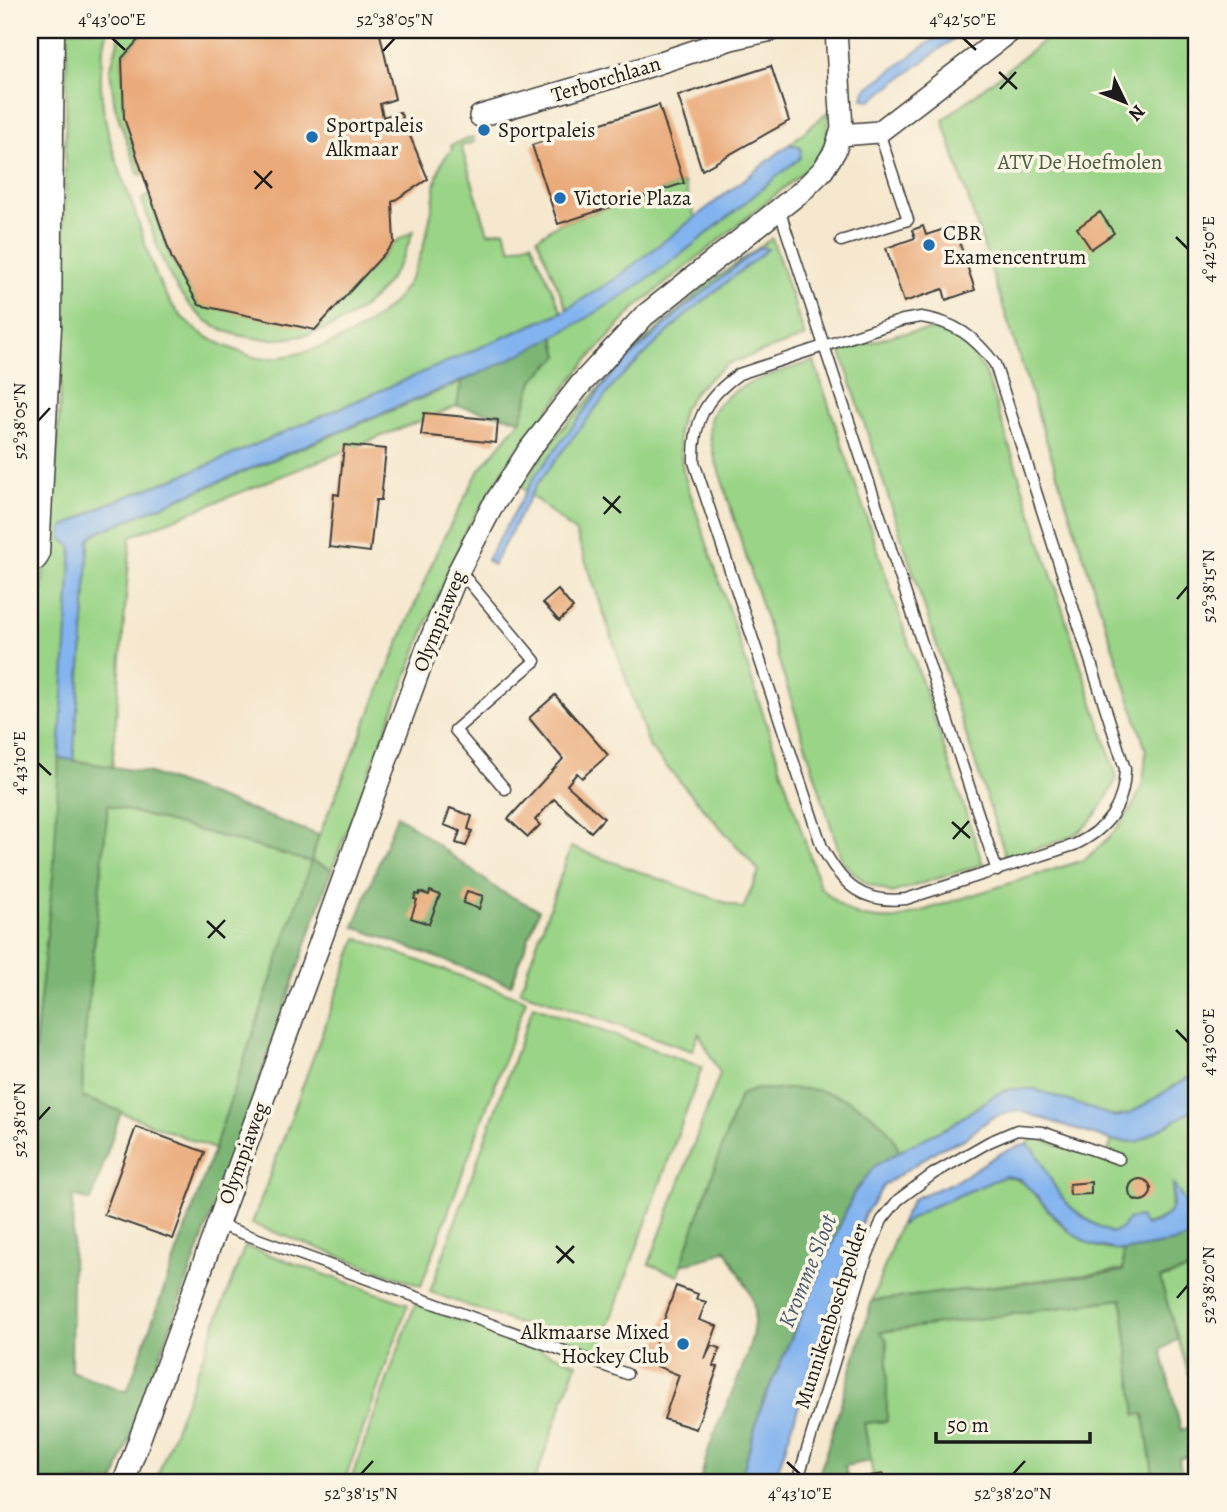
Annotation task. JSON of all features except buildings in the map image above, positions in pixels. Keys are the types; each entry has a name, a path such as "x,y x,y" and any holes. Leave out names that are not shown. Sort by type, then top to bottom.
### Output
{"highway":[{"path":"30,553 42,327 45,30"}],"street":[{"name":"Terborchlaan","path":"480,116 631,72 731,39 772,30"},
{"name":"Olympiaweg","path":"124,1482 426,651 459,570 492,507 529,450 603,359 669,294 814,180 835,151 841,135 842,121 836,30"},
{"path":"841,135 879,132 1012,30"}],"lane":[{"path":"841,241 908,220 879,132"},
{"path":"779,209 997,871"},
{"path":"921,317 958,327 980,345 995,364 1125,768 1124,787 1119,803 1109,820 1094,835 1074,845 997,871 906,899 886,901 864,895 844,882 822,848 694,462 693,441 698,421 707,403 723,385 739,374 903,320 921,317"},
{"path":"459,570 535,661 455,730 505,789"},
{"name":"Munnikenboschpolder","path":"797,1482 866,1259 883,1220 898,1200 933,1174 989,1142 1017,1130 1042,1132 1119,1158"},
{"name":"Olympiaweg","path":"217,1224 627,1374"}],"green space":[{"path":"67,30 108,30 101,74 110,140 160,284 182,318 202,334 255,357 281,357 337,341 377,318 403,291 419,260 438,174 443,161 452,150 451,145 473,137 474,142 461,146 488,233 504,230 511,249 531,242 562,312 204,467 105,505 79,520 72,547 54,866 34,1058 30,1166 30,678 37,603 40,602 48,539 45,538 56,465 62,364"},
{"path":"121,30 147,30 122,58 125,118 143,175 138,174 115,107 110,71"},
{"name":"ATV De Hoefmolen","path":"1057,30 1197,30 1197,1072 1129,1114 1115,1117 1009,1089 948,1127 899,1152 896,1143 740,1095 678,1276 649,1264 720,1074 699,1033 692,1051 520,991 571,847 743,909 759,871 650,748 576,533 520,486 561,430 636,348 706,285 772,238 805,337 727,364 698,388 683,409 678,432 683,471 820,887 854,914 896,919 1084,860 1110,836 1131,809 1142,784 1146,750 943,120"},
{"path":"829,111 827,140 816,162 635,308 586,362 514,454 466,530 332,869 311,862 214,1149 82,1097 83,1056 108,805 311,861 319,835 438,549 478,472 521,420 533,380 559,356 554,336 611,302 799,146 790,144"},
{"path":"684,183 695,218 615,279 567,309 537,238 558,224"},
{"path":"149,195 171,258 199,304 315,329 395,242 413,231 392,275 378,294 360,310 322,330 301,336 256,338 234,334 214,326 186,301 169,274 157,245 142,199"},
{"path":"932,330 962,341 985,371 1117,777 1098,811 1078,832 1054,843 1006,857 841,352 897,334"},
{"path":"554,336 559,356 533,380 521,420 457,406 461,382"},
{"path":"814,361 983,864 892,893 865,883 842,861 710,435 710,421 715,409 725,398 753,382"},
{"path":"461,382 457,406 131,536 112,768 73,760 89,540 94,534"},
{"path":"59,758 150,773 319,835 311,861 332,869 236,1147 114,1482 37,1482 30,1431 30,1166 34,1058 54,866","holes":["108,805 311,862 214,1149 127,1392 71,1371 73,1196 91,1201 121,1111 82,1097 83,1056"]},
{"path":"397,815 500,891 539,910 511,985 354,927"},
{"path":"357,938 526,1000 421,1286 252,1224"},
{"path":"533,1006 702,1067 599,1353 430,1292"},
{"path":"757,1089 808,1089 847,1100 879,1121 895,1141 899,1152 875,1166 854,1193 760,1410 740,1482 700,1482 710,1446 746,1359 754,1324 754,1308 746,1286 726,1249 710,1257 681,1265 740,1095"},
{"path":"1197,1108 1197,1214 1189,1208 1173,1186 1171,1212 1149,1224 1111,1233 1066,1202 1028,1144 1032,1137 1105,1159 1112,1141 1137,1142"},
{"path":"1005,1176 1025,1184 1055,1218 1081,1239 1101,1247 1123,1251 1123,1270 872,1301 899,1226 929,1208"},
{"path":"1197,1235 1197,1267 1160,1279 1178,1339 1161,1350 1181,1430 1197,1425 1197,1453 1179,1459 1183,1482 1154,1482 1144,1414 1136,1415 1122,1299 881,1332 887,1340 887,1421 864,1423 871,1461 845,1466 848,1482 817,1482 872,1301 1123,1271 1123,1251 1175,1242"},
{"path":"245,1246 408,1304 344,1482 155,1482"},
{"path":"1197,1267 1197,1402 1160,1279"},
{"path":"1122,1299 1136,1414 1144,1414 1154,1482 874,1482 864,1423 886,1421 880,1332"},
{"path":"415,1304 577,1363 534,1482 350,1482"}],"water":[{"path":"946,30 965,30 876,97 871,100 863,99 865,90"},
{"path":"790,144 801,148 800,158 668,264 594,314 477,374 94,534 89,540 73,760 59,758 72,547 62,539 62,528 105,505 204,467 562,312 615,279"},
{"path":"760,247 768,249 686,315 617,381 537,484 493,565 487,560 535,476 614,372 685,307"},
{"path":"1197,1072 1197,1108 1137,1142 1112,1141 1017,1110 991,1118 964,1139 939,1149 884,1185 864,1216 845,1264 774,1482 740,1482 760,1410 854,1193 875,1166 948,1127 994,1096 1010,1089 1034,1089 1115,1117 1129,1114"},
{"path":"1028,1144 1066,1202 1103,1229 1111,1233 1122,1228 1128,1219 1140,1217 1145,1226 1161,1220 1172,1207 1173,1184 1189,1208 1197,1214 1197,1235 1175,1242 1123,1251 1091,1245 1069,1231 1020,1179 1005,1176 929,1208 899,1226 913,1199 954,1182 1008,1150"}],"place":[{"name":"Sportpaleis","path":"484,130"},
{"name":"Sportpaleis Alkmaar","path":"312,137"},
{"name":"Victorie Plaza","path":"560,198"},
{"name":"CBR Examencentrum","path":"929,245"},
{"name":"Alkmaarse Mixed Hockey Club","path":"683,1344"}],"water label":[{"name":"Kromme Sloot","path":"807,1271"}]}
